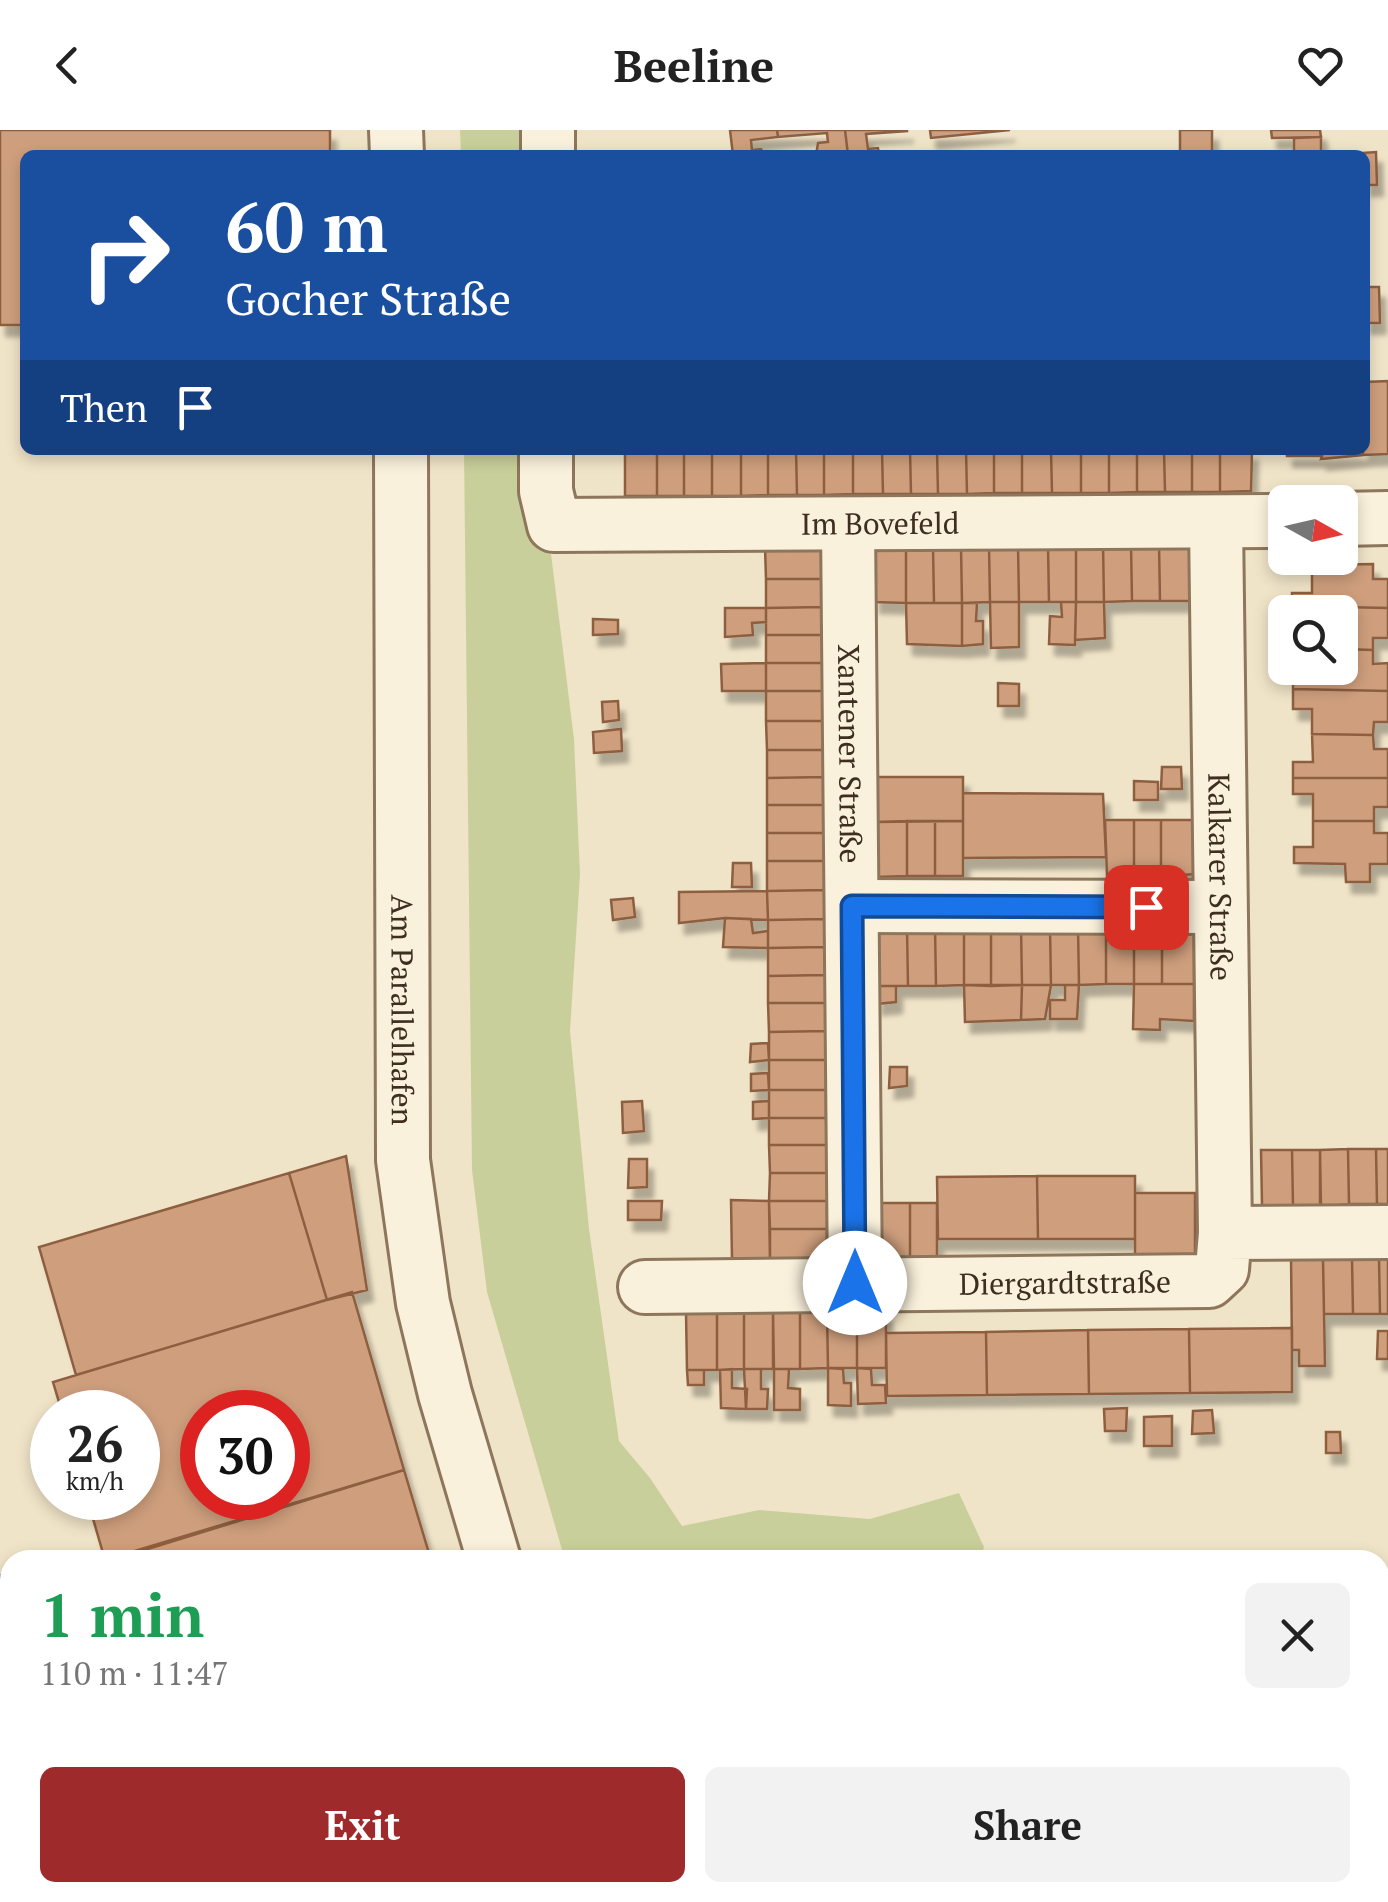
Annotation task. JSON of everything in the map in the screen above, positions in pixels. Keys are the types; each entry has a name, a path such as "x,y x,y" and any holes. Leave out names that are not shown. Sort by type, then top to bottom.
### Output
{"street":[{"name":"Am Parallelhafen","path":"402,455 404,1160 423,1303 491,1550"},
{"name":"Im Bovefeld","path":"546,455 546,491 554,525 1268,520"},
{"path":"1358,519 1388,518"},
{"name":"Kalkarer Straße","path":"1216,522 1225,1233"},
{"name":"Xantener Straße","path":"848,524 855,1283"},
{"path":"852,906 1219,907"},
{"path":"1225,1233 1388,1232"},
{"name":"Diergardtstraße","path":"644,1287 1209,1281 1222,1269 1225,1233"}],"green space":[{"path":"460,130 534,130 534,150 461,150"},
{"path":"464,455 531,455 531,529 551,554 574,739 580,874 570,1031 589,1229 619,1441 682,1526 759,1510 870,1519 959,1493 983,1550 562,1550 487,1292 472,1170"}],"building":[{"path":"0,130 330,130 330,150 20,150 20,325 0,325"},
{"path":"730,130 777,130 778,137 751,140 752,150 732,150"},
{"path":"777,130 845,130 847,150 817,150 818,143 828,142 827,133 778,137"},
{"path":"845,130 907,130 866,134 868,149 878,150 847,150"},
{"path":"930,130 1010,130 931,138"},
{"path":"1180,130 1212,130 1212,150 1180,150"},
{"path":"1271,130 1320,130 1321,137 1272,138"},
{"path":"1321,137 1321,150 1294,150 1294,138"},
{"path":"1370,152 1376,152 1377,185 1370,185"},
{"path":"1370,287 1379,287 1380,323 1370,323"},
{"path":"1388,381 1388,454 1370,455 1370,382"},
{"path":"625,455 657,455 657,496 625,496"},
{"path":"657,455 684,455 684,496 657,496"},
{"path":"684,455 712,455 712,496 684,496"},
{"path":"712,455 741,455 741,496 712,496"},
{"path":"741,455 768,455 768,495 741,496"},
{"path":"768,455 796,455 797,495 768,495"},
{"path":"796,455 824,455 824,495 797,495"},
{"path":"824,455 853,455 853,494 824,495"},
{"path":"853,455 882,455 883,494 853,494"},
{"path":"882,455 910,455 911,494 883,494"},
{"path":"910,455 937,455 938,494 911,494"},
{"path":"937,455 966,455 967,494 938,494"},
{"path":"966,455 994,455 994,493 967,494"},
{"path":"994,455 1022,455 1022,493 994,493"},
{"path":"1022,455 1051,455 1052,493 1022,493"},
{"path":"1051,455 1081,455 1081,493 1052,493"},
{"path":"1081,455 1109,455 1109,493 1081,493"},
{"path":"1109,455 1137,455 1137,492 1109,493"},
{"path":"1137,455 1164,455 1165,492 1137,492"},
{"path":"1164,455 1192,455 1192,492 1165,492"},
{"path":"1192,455 1220,455 1220,492 1192,492"},
{"path":"1220,455 1252,455 1251,491 1220,492"},
{"path":"1363,455 1321,459 1322,456 1287,456"},
{"path":"1192,543 1192,601 1160,601 1159,544"},
{"path":"1076,544 1103,544 1104,602 1076,602"},
{"path":"1076,544 1076,602 1049,602 1048,545"},
{"path":"1103,544 1131,544 1132,601 1104,602"},
{"path":"1131,544 1159,544 1160,601 1132,601"},
{"path":"989,545 1018,545 1019,602 990,602"},
{"path":"989,545 990,602 962,603 961,546"},
{"path":"1018,545 1048,545 1049,602 1019,602"},
{"path":"875,546 906,546 906,603 874,602"},
{"path":"906,546 933,546 934,603 906,603"},
{"path":"933,546 961,546 962,603 934,603"},
{"path":"765,547 823,547 823,579 766,579"},
{"path":"1358,564 1373,564 1373,579 1388,579 1388,608 1358,607 1358,595 1292,595 1312,593 1312,575 1358,575"},
{"path":"766,579 823,579 823,607 766,608"},
{"path":"990,602 1019,602 1019,647 991,648"},
{"path":"1061,602 1076,602 1075,645 1049,644 1050,616 1062,617"},
{"path":"1076,602 1104,602 1105,638 1075,640"},
{"path":"906,603 962,603 962,646 907,644"},
{"path":"962,603 977,603 976,621 983,621 983,644 962,646"},
{"path":"823,607 824,635 766,635 766,608"},
{"path":"1358,607 1388,608 1388,638 1373,638 1373,650 1358,650"},
{"path":"725,608 766,608 766,622 752,623 753,635 725,637"},
{"path":"593,619 618,620 618,634 593,635"},
{"path":"766,635 824,635 823,663 766,663"},
{"path":"1358,650 1373,650 1373,664 1388,663 1388,691 1293,689 1293,685 1358,685"},
{"path":"766,663 823,663 824,691 766,691"},
{"path":"766,663 766,691 722,691 721,664"},
{"path":"998,683 1019,684 1019,706 998,706"},
{"path":"1293,689 1388,691 1388,722 1374,722 1373,735 1312,734 1312,709 1293,709"},
{"path":"766,691 824,691 824,721 766,721"},
{"path":"618,701 619,720 603,722 602,702"},
{"path":"766,721 824,721 824,750 767,750"},
{"path":"621,729 622,751 594,753 593,732"},
{"path":"1312,734 1373,735 1374,749 1388,749 1388,778 1293,778 1293,762 1313,762"},
{"path":"767,750 824,750 824,777 767,778"},
{"path":"1162,767 1181,767 1182,789 1161,789"},
{"path":"824,777 824,805 767,805 767,778"},
{"path":"875,777 963,777 963,821 876,822"},
{"path":"1293,778 1388,778 1388,807 1374,807 1374,821 1313,821 1313,794 1293,794"},
{"path":"1134,781 1158,782 1158,800 1134,800"},
{"path":"963,793 1103,794 1106,857 963,858"},
{"path":"767,805 824,805 825,833 767,833"},
{"path":"1105,820 1134,820 1134,877 1107,875"},
{"path":"1134,820 1161,820 1161,877 1134,877"},
{"path":"1161,820 1193,820 1194,874 1161,877"},
{"path":"907,821 935,821 935,876 907,876"},
{"path":"907,821 907,876 876,877 876,822"},
{"path":"935,821 963,821 963,876 935,876"},
{"path":"1313,821 1374,821 1374,833 1388,833 1388,864 1370,864 1370,882 1346,882 1345,864 1294,863 1294,847 1313,847"},
{"path":"767,833 825,833 825,861 767,861"},
{"path":"767,861 825,861 825,890 767,891"},
{"path":"733,863 751,863 752,887 732,887"},
{"path":"825,890 825,919 768,920 767,891"},
{"path":"767,891 768,920 725,918 679,923 679,892"},
{"path":"633,898 635,917 613,920 611,900"},
{"path":"725,918 751,919 753,933 768,931 768,948 723,947"},
{"path":"825,919 825,947 768,948 768,920"},
{"path":"1162,926 1194,926 1194,984 1162,984"},
{"path":"1162,926 1162,984 1134,984 1134,927"},
{"path":"1021,927 1050,927 1051,985 1022,985"},
{"path":"1021,927 1022,985 991,986 991,928"},
{"path":"1050,927 1078,927 1079,985 1051,985"},
{"path":"1078,927 1106,927 1106,984 1079,985"},
{"path":"1106,927 1134,927 1134,984 1106,984"},
{"path":"907,928 935,928 936,986 908,986"},
{"path":"907,928 908,986 877,986 877,929"},
{"path":"935,928 964,928 964,985 936,986"},
{"path":"964,928 991,928 991,986 964,985"},
{"path":"825,947 825,975 768,976 768,948"},
{"path":"825,975 826,1003 768,1003 768,976"},
{"path":"1134,984 1194,984 1194,1021 1160,1019 1160,1030 1133,1029"},
{"path":"964,985 1022,985 1021,1020 965,1022"},
{"path":"1022,985 1051,985 1045,1019 1021,1020"},
{"path":"1065,985 1079,985 1077,1019 1050,1019 1050,1000 1065,1000"},
{"path":"877,986 896,986 896,1002 876,1004"},
{"path":"768,1003 826,1003 826,1031 769,1032"},
{"path":"826,1031 826,1060 769,1060 769,1032"},
{"path":"768,1043 769,1060 750,1062 751,1044"},
{"path":"769,1060 826,1060 826,1090 769,1090"},
{"path":"890,1067 907,1067 907,1086 889,1088"},
{"path":"768,1073 769,1090 751,1091 751,1074"},
{"path":"769,1090 826,1090 826,1118 769,1118"},
{"path":"642,1101 644,1131 623,1133 622,1102"},
{"path":"769,1101 769,1118 753,1119 753,1102"},
{"path":"769,1118 826,1118 827,1145 769,1145"},
{"path":"769,1145 827,1145 827,1173 770,1173"},
{"path":"1348,1149 1376,1149 1377,1204 1349,1204"},
{"path":"1348,1149 1349,1204 1321,1207 1320,1150"},
{"path":"1376,1149 1388,1149 1388,1204 1377,1204"},
{"path":"1261,1150 1292,1150 1293,1206 1262,1205"},
{"path":"1292,1150 1320,1150 1320,1207 1293,1206"},
{"path":"346,1156 367,1290 327,1300 289,1173"},
{"path":"629,1159 647,1159 647,1187 628,1188"},
{"path":"289,1173 327,1300 76,1375 39,1247"},
{"path":"770,1173 827,1173 827,1201 769,1201"},
{"path":"1037,1176 1135,1176 1135,1239 1038,1239"},
{"path":"1037,1176 1038,1239 938,1239 937,1177"},
{"path":"1135,1193 1195,1193 1195,1257 1135,1258"},
{"path":"731,1200 769,1201 770,1262 732,1259"},
{"path":"628,1201 662,1201 661,1220 628,1220"},
{"path":"769,1201 827,1201 827,1229 770,1229"},
{"path":"878,1203 910,1203 910,1259 878,1259"},
{"path":"910,1203 937,1203 937,1259 910,1259"},
{"path":"770,1229 827,1229 827,1260 770,1262"},
{"path":"1291,1256 1323,1259 1325,1366 1299,1366 1299,1350 1292,1350"},
{"path":"1352,1258 1379,1258 1380,1314 1353,1314"},
{"path":"1352,1258 1353,1314 1324,1314 1323,1259"},
{"path":"1379,1258 1388,1258 1388,1314 1380,1314"},
{"path":"352,1292 404,1470 310,1498 310,1390 180,1390 180,1520 238,1520 138,1550 102,1550 93,1520 160,1520 160,1390 55,1390 53,1382"},
{"path":"827,1311 857,1311 857,1368 828,1368"},
{"path":"827,1311 828,1368 800,1369 800,1312"},
{"path":"857,1311 886,1311 886,1368 857,1368"},
{"path":"717,1312 744,1312 744,1369 717,1370"},
{"path":"717,1312 717,1370 687,1370 686,1313"},
{"path":"744,1312 773,1312 773,1369 744,1369"},
{"path":"773,1312 800,1312 800,1369 774,1369"},
{"path":"1292,1328 1292,1392 1190,1393 1189,1329"},
{"path":"1189,1329 1190,1393 1089,1394 1088,1330"},
{"path":"1088,1330 1089,1394 987,1395 986,1332"},
{"path":"1378,1331 1388,1331 1388,1359 1377,1359"},
{"path":"986,1332 987,1395 887,1396 886,1333"},
{"path":"828,1368 843,1369 844,1383 851,1383 851,1406 828,1405"},
{"path":"857,1368 871,1369 872,1385 885,1385 886,1403 858,1404"},
{"path":"732,1369 732,1388 747,1389 746,1409 721,1408 720,1370"},
{"path":"744,1369 761,1369 761,1389 768,1389 767,1409 746,1409"},
{"path":"774,1369 789,1369 788,1388 800,1389 800,1410 774,1410"},
{"path":"687,1370 704,1370 704,1385 688,1385"},
{"path":"1127,1408 1126,1431 1105,1431 1104,1409"},
{"path":"1212,1410 1214,1433 1192,1434 1193,1411"},
{"path":"1172,1416 1172,1446 1144,1446 1144,1417"},
{"path":"1326,1432 1340,1432 1341,1453 1326,1453"},
{"path":"404,1470 428,1550 144,1550 242,1520 310,1520 310,1499"}],"route":[{"path":"855,1283 852,906 1146,907"}]}
